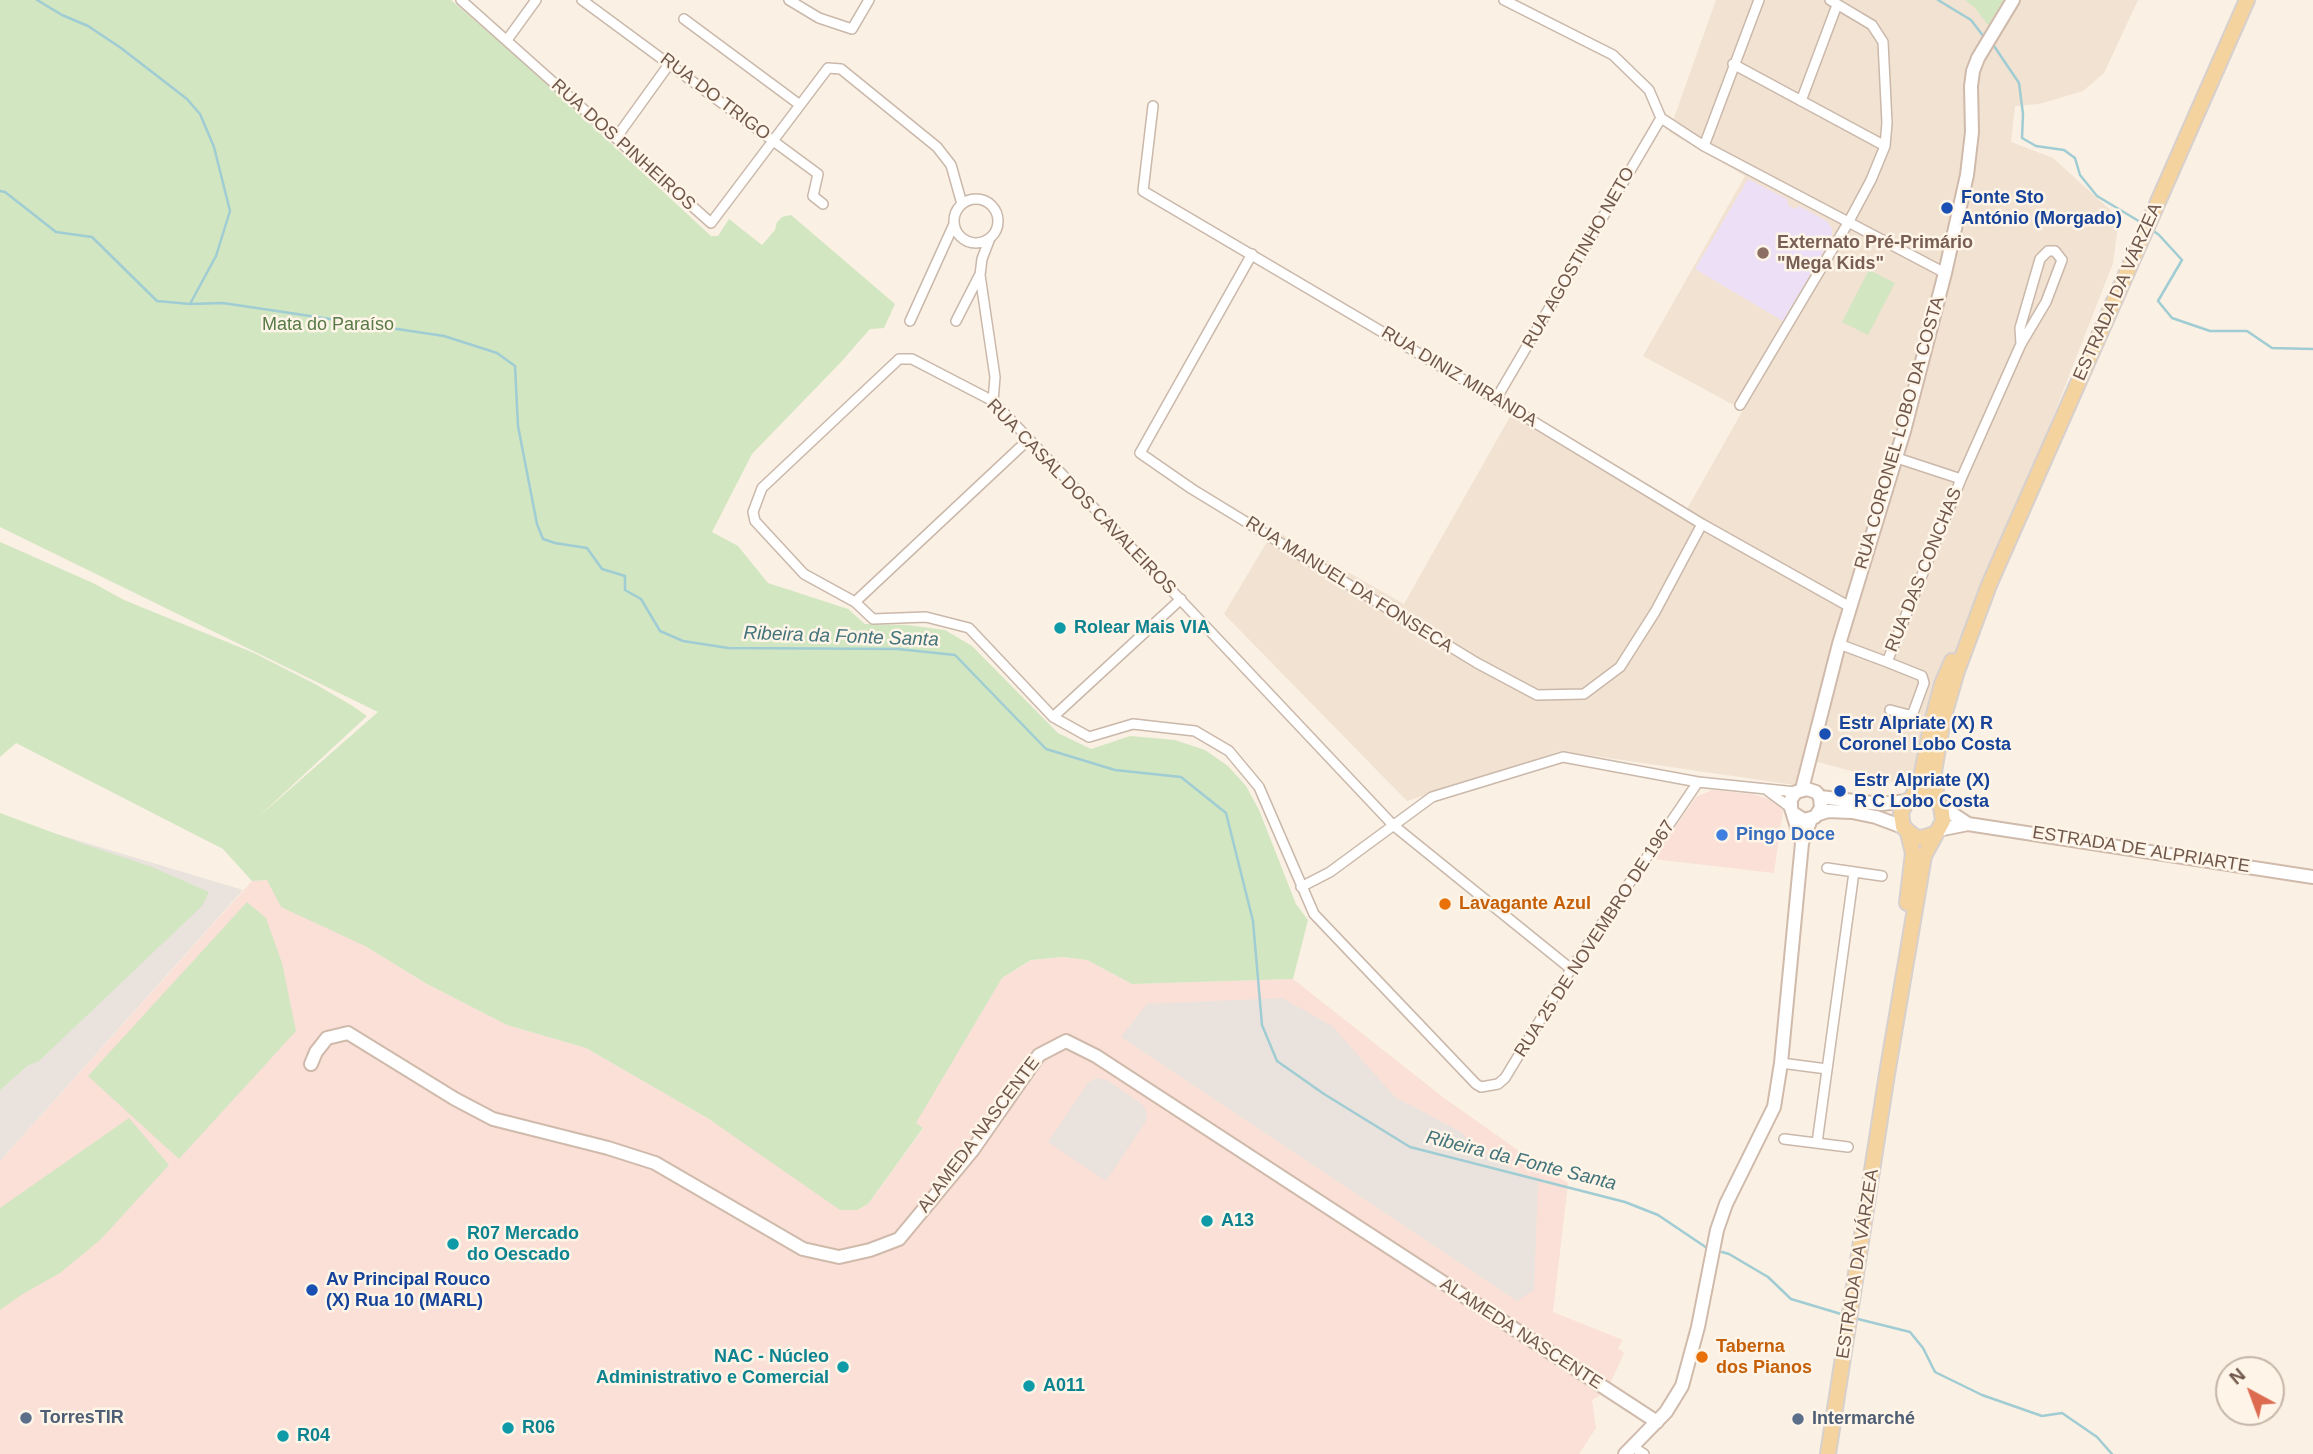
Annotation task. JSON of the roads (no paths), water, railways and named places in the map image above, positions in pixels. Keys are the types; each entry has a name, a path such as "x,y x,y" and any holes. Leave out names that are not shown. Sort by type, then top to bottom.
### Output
{"main road":[{"name":"ESTRADA DA VÁRZEA","path":"1828,1454 1924,856 1943,821 1934,772 1943,719 1957,671 1989,585 2247,0"},
{"name":"ESTRADA DA VÁRZEA","path":"1887,1074 1913,853 1901,813 1920,783 1931,722 1942,684 1967,624 1989,585"},
{"path":"1909,799 1925,795 1939,804"},
{"path":"1906,830 1922,838 1936,832"}],"street":[{"name":"RUA DOS PINHEIROS","path":"461,0 711,223 828,68 841,69 937,147 951,165 962,204"},
{"path":"507,40 536,0"},
{"name":"RUA DO TRIGO","path":"582,0 818,174 813,196 822,204"},
{"path":"789,0 819,18 852,29 869,0"},
{"path":"1504,0 1613,55 1649,90 1661,118 1704,146 1945,273"},
{"path":"1704,146 1759,0"},
{"name":"RUA CORONEL LOBO DA COSTA","path":"1799,791 1839,644 1929,342 1967,175 1972,132 1971,86 1978,58 2013,0"},
{"path":"1740,405 1848,223 1871,180 1885,146 1887,123 1883,42 1872,25 1833,2 1801,101"},
{"path":"684,19 800,105"},
{"path":"616,138 670,63"},
{"path":"1733,64 1885,146"},
{"name":"RUA DINIZ MIRANDA","path":"1153,106 1143,191 1702,524 1850,607"},
{"name":"RUA AGOSTINHO NETO","path":"1496,399 1661,118"},
{"path":"910,321 954,224 957,209 976,199 991,204 998,217 998,225 982,259 980,275 995,377 993,401"},
{"path":"954,224 957,232 966,241 978,243 990,238"},
{"name":"RUA DAS CONCHAS","path":"1887,662 1961,479 2021,344 2046,302 2062,260 2055,251 2048,251 2040,259 2020,328 2021,344"},
{"name":"RUA MANUEL DA FONSECA","path":"1252,254 1140,453 1192,489 1477,663 1538,695 1584,694 1620,667 1655,612 1702,524"},
{"path":"956,321 980,275"},
{"name":"RUA CASAL DOS CAVALEIROS","path":"855,603 804,574 755,521 753,514 763,486 899,359 912,359 993,401 1393,825 1571,970"},
{"path":"1030,439 855,603 873,619 926,617 969,628 1053,717 1089,737 1133,723 1195,731 1229,751 1259,787 1301,887 1330,872 1432,797 1563,757 1698,782 1799,791 1881,804 1909,799"},
{"name":"RUA DAS CONCHAS","path":"1896,458 1961,479"},
{"path":"1053,717 1181,599"},
{"name":"RUA DAS CONCHAS","path":"1839,644 1922,677 1924,683 1913,713 1909,715 1889,710"},
{"name":"RUA CORONEL LOBO DA COSTA","path":"1811,748 1818,794"},
{"name":"RUA 25 DE NOVEMBRO DE 1967","path":"1301,887 1312,911 1324,927 1476,1084 1484,1087 1498,1084 1505,1078 1571,970 1698,782"},
{"path":"1767,790 1798,818 1828,811 1852,812 1876,817 1906,830"},
{"path":"1799,791 1791,799 1802,843"},
{"path":"1634,1452 1682,1386 1698,1326 1717,1230 1726,1204 1774,1107 1781,1063 1802,843 1821,808 1818,794"},
{"name":"ESTRADA DE ALPRIARTE","path":"1939,804 1968,824"},
{"name":"ESTRADA DE ALPRIARTE","path":"1936,832 1968,824 2313,877"},
{"path":"1827,868 1882,876"},
{"path":"1817,1143 1854,872"},
{"name":"ALAMEDA NASCENTE","path":"311,1064 327,1038 348,1033 455,1100 493,1119 608,1147 655,1163 803,1249 839,1256 870,1250 899,1239 972,1151 1039,1055 1066,1041 1096,1056 1657,1422"},
{"path":"1781,1063 1827,1069"},
{"path":"1784,1139 1848,1147"}],"waterway":[{"path":"37,0 88,26 121,48 187,99 200,114 214,147 230,211 216,256 190,304"},
{"path":"1938,0 1971,20 1984,37"},
{"path":"1992,43 2019,83 2023,114 2022,138 2036,146 2064,150 2075,158 2080,175 2097,196 2142,223"},
{"name":"Ribeira da Fonte Santa","path":"0,191 5,192 56,232 92,237 157,301 223,303 444,336 497,353 515,366 518,426 537,524 543,539 587,548 602,569 625,576 625,590 641,599 660,631 683,641 728,648 898,649 955,655 1046,749 1115,770 1181,777 1226,813 1253,921 1262,1025 1277,1061 1324,1094 1410,1147 1625,1202 1658,1215 1707,1248"},
{"path":"2151,229 2182,260 2158,301 2172,318 2210,331 2247,331 2272,348 2313,349"},
{"name":"Ribeira da Fonte Santa","path":"1722,1252 1768,1277 1791,1299 1841,1314"},
{"name":"Ribeira da Fonte Santa","path":"1858,1319 1910,1332 1923,1348 1935,1372 1982,1395 2042,1416 2062,1413 2097,1437 2112,1454"}],"place":[{"name":"Fonte Sto António (Morgado)","path":"1947,208"},
{"name":"Externato Pré-Primário \"Mega Kids\"","path":"1763,253"},
{"name":"Rolear Mais VIA","path":"1060,628"},
{"name":"Estr Alpriate (X) R Coronel Lobo Costa","path":"1825,734"},
{"name":"Estr Alpriate (X) R C Lobo Costa","path":"1840,791"},
{"name":"Pingo Doce","path":"1722,835"},
{"name":"Lavagante Azul","path":"1445,904"},
{"name":"A13","path":"1207,1221"},
{"name":"R07 Mercado do Oescado","path":"453,1244"},
{"name":"Av Principal Rouco (X) Rua 10 (MARL)","path":"312,1290"},
{"name":"Taberna dos Pianos","path":"1702,1357"},
{"name":"NAC - Núcleo Administrativo e Comercial","path":"843,1367"},
{"name":"A011","path":"1029,1386"},
{"name":"TorresTIR","path":"26,1418"},
{"name":"Intermarché","path":"1798,1419"},
{"name":"R06","path":"508,1428"},
{"name":"R04","path":"283,1436"}],"park label":[{"name":"Mata do Paraíso","path":"328,325"}]}
